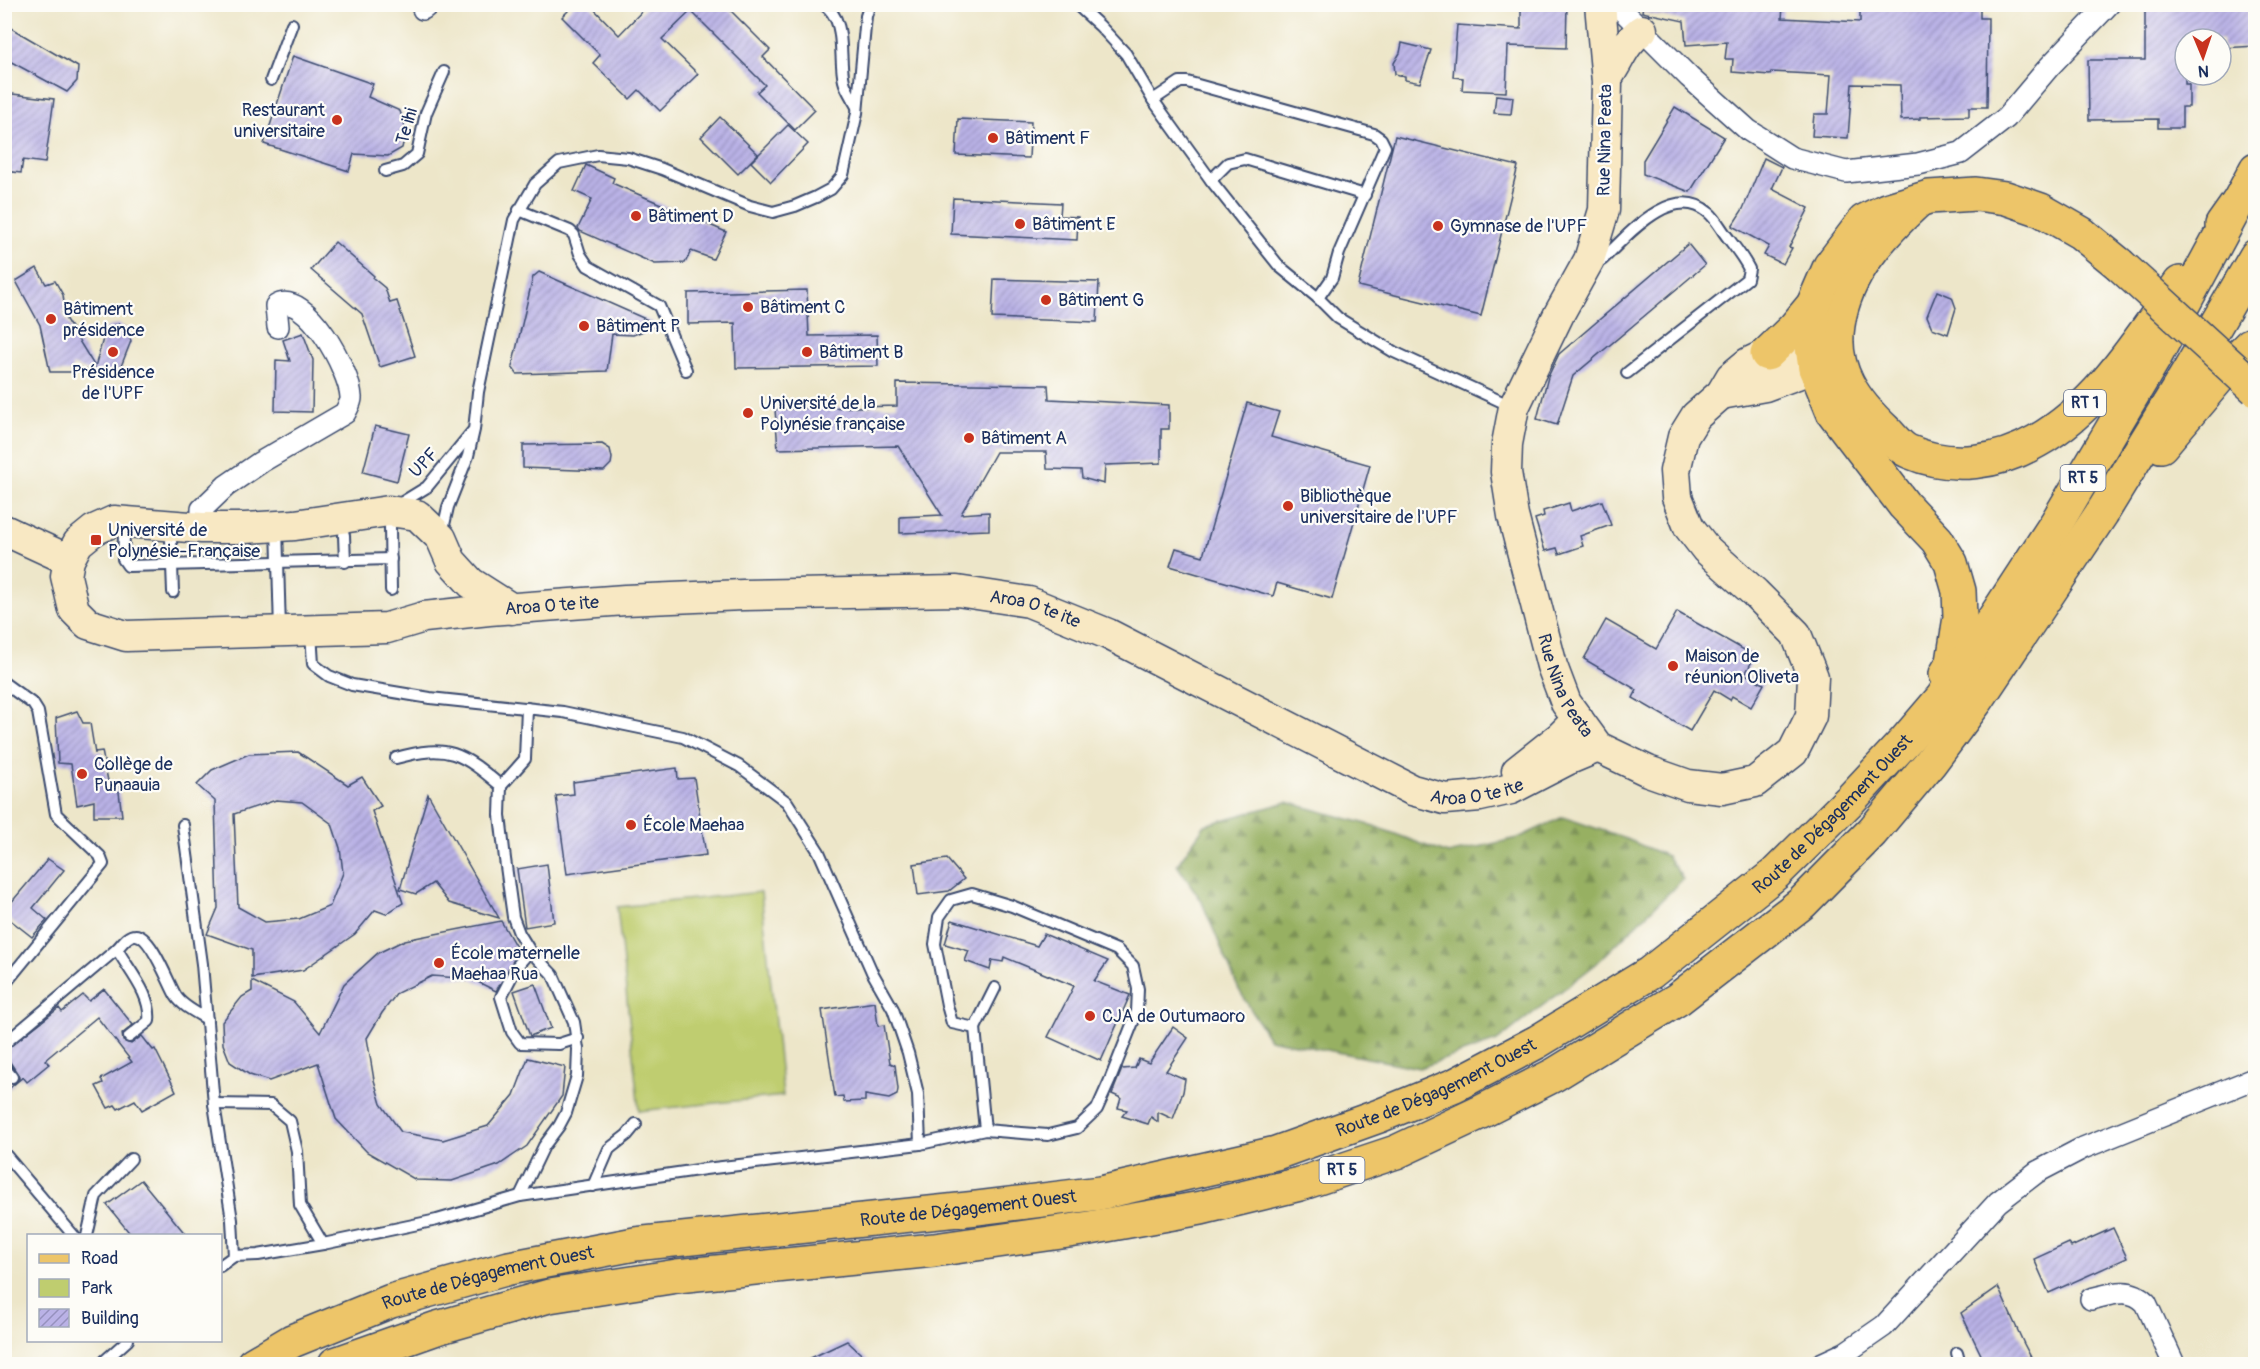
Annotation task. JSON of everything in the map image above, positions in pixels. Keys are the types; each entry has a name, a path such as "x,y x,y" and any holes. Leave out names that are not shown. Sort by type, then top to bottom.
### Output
{"main road":[{"name":"Rue Nina Peata","path":"1600,4 1607,78 1604,210 1589,260 1558,314 1514,407 1507,444 1506,472 1513,516 1552,666 1566,703 1598,747 1648,771 1688,785 1722,789 1755,782 1793,752 1811,716 1813,677 1796,634 1706,549 1689,526 1677,497 1675,471 1683,437 1696,416 1721,394 1731,377 1740,368 1767,354"},
{"path":"1607,78 1630,39 1631,14"},
{"name":"RT 1","path":"2256,169 2239,201 2119,367 2070,419 2037,441 2012,453 1968,463 1945,461 1908,452 1866,412 1846,384 1839,363 1826,359 1848,289 1863,262 1892,224 1918,201 1950,194 1976,194 2006,198 2041,210 2081,233 2119,264 2256,389"},
{"path":"1767,354 1794,328 1813,305 1830,266 1864,221 1886,210 1918,201"},
{"name":"Route de Dégagement Ouest","path":"253,1365 292,1341 391,1301 509,1268 635,1244 1100,1193 1276,1153 1379,1116 1455,1085 1527,1048 1650,973 1774,874 1850,800 1942,698 2057,522 2156,355 2239,201"},
{"name":"Route de Dégagement Ouest","path":"335,1365 437,1328 549,1296 676,1276 934,1250 1090,1228 1201,1208 1300,1184 1396,1152 1554,1076 1678,999 1802,903 1872,832 1930,763 1977,700 2102,513 2256,256"},
{"path":"1813,305 1812,347 1826,359 1833,412 1904,506 1937,540 1951,563 1959,591 1960,617 1953,662 1906,740"},
{"path":"2102,513 2226,369 2250,345 2256,343"},
{"path":"1767,354 1779,354 1810,363 1826,359"},
{"path":"1721,394 1765,386 1826,359"},
{"path":"4,530 69,560 78,543 94,530 114,521 202,528 277,526 417,515 471,583 512,609"},
{"path":"423,617 447,588 446,549"},
{"name":"Aroa O te ite","path":"69,560 66,576 74,610 88,624 126,636 387,628 423,617 625,600 876,591 957,591 1029,602 1108,634 1412,790 1445,799 1480,796 1512,789 1567,760 1598,747"},
{"path":"1480,796 1525,765 1578,719"}],"street":[{"path":"1631,14 1689,77 1748,130 1792,158 1846,172 1918,164 1961,153 2006,118 2049,67 2109,4"},
{"path":"202,528 202,509 226,486 261,462 345,413 352,399 347,375 330,342 304,313 290,304 281,303 276,306 278,327"},
{"path":"1821,1365 1845,1353 1884,1326 1998,1202 2037,1172 2083,1148 2256,1078"},
{"path":"2091,1299 2118,1293 2133,1293 2140,1296 2146,1303 2175,1365"}],"lane":[{"path":"823,4 833,14 838,25 844,85 858,107"},
{"path":"446,549 448,507 468,456 474,430 478,392 514,220 535,184 559,164 598,155 628,158 650,165 750,206 773,212 795,206 831,189 843,175 858,107 863,38 870,4"},
{"path":"1076,4 1126,54 1153,100 1211,180 1279,266 1338,318 1394,352 1514,407"},
{"path":"271,80 292,24"},
{"name":"Te ihi","path":"385,171 403,166 417,154 426,113 444,72"},
{"path":"1153,100 1180,82 1187,82 1374,134 1381,139 1385,147 1339,253 1332,278 1318,298"},
{"path":"1211,180 1228,163 1245,159 1365,195"},
{"path":"1589,260 1602,260 1642,221 1669,205 1691,204 1709,212 1749,269 1747,279 1627,374"},
{"path":"519,210 570,231 588,266 659,306 686,370"},
{"name":"UPF","path":"389,519 427,487 474,430"},
{"path":"389,519 391,590"},
{"path":"277,526 280,630"},
{"path":"344,535 345,562"},
{"path":"124,536 123,559 128,566 391,559"},
{"path":"171,539 173,592"},
{"path":"311,630 313,664 329,676 352,685 430,698 563,712 683,737 739,766 787,802 819,852 860,945 893,1009 908,1053 918,1094 920,1144"},
{"path":"4,682 33,704 38,712 56,814 100,856 103,864 4,985"},
{"path":"520,1196 544,1146 566,1113 578,1076 578,1038 574,1022 553,975 530,951 513,917 500,815 501,786 525,759 527,708"},
{"path":"396,758 416,752 436,750 465,758 501,786"},
{"path":"183,825 202,964 214,1104 232,1220 234,1256"},
{"path":"222,1265 234,1256 258,1255 323,1244 437,1220 520,1196 705,1169 920,1144 985,1130 1048,1135 1077,1128 1096,1109 1137,1012 1138,989 1133,966 1117,950 1012,906 972,894 951,900 939,917 935,944 941,978 952,1023 975,1028"},
{"path":"4,1044 126,939 135,934 150,946 177,999 207,1019"},
{"path":"117,949 142,991 149,1009 149,1021 129,1037"},
{"path":"530,951 517,966 501,997 512,1032 519,1043 559,1044 578,1038"},
{"path":"985,1130 975,1028 995,988"},
{"path":"4,1067 12,1077"},
{"path":"214,1104 271,1105 290,1121 297,1151 300,1205 323,1244"},
{"path":"593,1186 609,1149 627,1135 636,1124"},
{"path":"4,1154 72,1234"},
{"path":"87,1234 96,1196 131,1159"},
{"path":"101,1365 127,1342"},
{"path":"1957,1353 1960,1365"}],"green space":[{"path":"1287,802 1374,826 1448,854 1518,838 1563,817 1619,836 1667,856 1683,879 1596,964 1497,1041 1419,1068 1269,1039 1239,990 1201,900 1177,865 1205,825"},
{"path":"761,892 783,1096 639,1111 617,907"}],"building":[{"path":"575,4 589,4 619,35 649,4 724,4 770,50 763,57 815,110 795,130 757,92 765,85 691,11 662,39 698,74 660,111 639,90 630,99 593,63 600,55 562,17"},
{"path":"1521,4 1567,5 1566,48 1508,46 1506,92 1462,90 1463,78 1453,77 1457,25 1521,29"},
{"path":"1643,4 1748,4 1783,7 1782,18 1860,22 1860,7 1980,9 1980,18 1988,18 1987,107 1969,107 1969,116 1920,117 1920,119 1901,120 1900,85 1852,84 1848,138 1812,136 1814,114 1828,114 1831,75 1771,72 1770,75 1732,72 1733,59 1725,59 1727,42 1686,45 1684,21 1642,12"},
{"path":"2145,4 2256,4 2256,46 2233,47 2233,27 2173,27 2173,87 2189,87 2189,107 2182,107 2182,128 2158,128 2158,119 2089,120 2088,60 2145,60"},
{"path":"4,24 78,67 77,81 67,92 4,58"},
{"path":"1402,43 1431,50 1420,83 1405,80 1405,76 1395,74 1394,63 1400,53"},
{"name":"Restaurant universitaire","path":"293,56 373,84 368,97 400,111 406,130 402,148 388,156 354,154 349,171 264,144"},
{"path":"4,93 54,99 45,163 23,160 21,173 4,171"},
{"path":"1496,95 1513,97 1511,114 1494,113"},
{"path":"1675,107 1724,137 1690,192 1643,174 1643,160"},
{"path":"720,117 758,154 738,174 701,137"},
{"name":"Bâtiment F","path":"958,119 1031,122 1029,158 956,155"},
{"path":"788,125 808,144 771,182 751,162"},
{"name":"Gymnase de l'UPF","path":"1395,136 1518,166 1481,316 1358,286"},
{"path":"1764,158 1782,167 1772,189 1809,208 1783,264 1764,255 1769,246 1732,226 1743,209"},
{"name":"Bâtiment D","path":"586,165 614,178 612,183 726,232 713,259 691,251 685,263 655,264 580,231 578,228 592,199 574,191"},
{"name":"Bâtiment E","path":"953,198 1061,203 1060,216 1078,217 1077,240 951,234"},
{"path":"335,242 385,288 390,303 397,301 415,356 380,367 362,314 311,270"},
{"path":"1688,244 1705,265 1573,376 1557,425 1537,419 1548,377 1559,354"},
{"name":"Bâtiment présidence","path":"37,268 46,284 55,281 63,295 65,310 62,313 95,367 106,328 119,324 127,329 131,341 118,374 109,378 72,365 72,372 50,372 40,325 16,281"},
{"name":"Bâtiment P","path":"539,272 659,325 633,335 612,334 607,371 517,374 512,367 533,277"},
{"name":"Bâtiment G","path":"994,279 1099,282 1097,322 992,318"},
{"path":"807,290 809,336 877,335 878,366 736,368 735,323 688,324 688,293"},
{"path":"1937,291 1952,297 1956,308 1948,334 1932,328 1927,316"},
{"path":"303,333 313,360 312,412 275,411 276,360 290,361 283,340"},
{"name":"Bâtiment A","path":"897,383 1048,385 1049,399 1169,405 1169,429 1161,429 1161,463 1105,465 1104,484 1082,478 1081,470 1047,469 1046,452 996,452 961,514 989,512 989,530 900,533 900,517 942,515 898,446 778,449 775,409 897,406"},
{"name":"Bibliothèque universitaire de l'UPF","path":"1247,403 1279,412 1271,437 1370,465 1332,599 1277,583 1273,596 1170,566 1176,548 1203,556"},
{"path":"375,426 409,434 397,481 363,472"},
{"path":"602,444 610,449 612,458 611,464 604,471 523,468 523,445"},
{"path":"1602,501 1611,525 1580,536 1583,546 1559,554 1557,548 1545,551 1535,519 1544,516 1543,511 1569,503 1571,511"},
{"name":"Maison de réunion Oliveta","path":"1677,612 1755,656 1745,674 1764,684 1751,707 1732,696 1730,700 1714,690 1690,731 1633,698 1637,690 1584,659 1606,620 1656,649"},
{"path":"77,711 83,723 90,723 95,754 95,752 102,751 109,786 118,784 122,816 94,816 94,801 77,805 71,764 58,763 56,718"},
{"path":"298,752 348,785 362,777 381,806 372,811 403,903 386,914 375,910 355,934 303,970 252,978 252,950 207,934 218,908 215,801 197,785 212,770 249,754","holes":["276,800 302,802 332,824 340,848 343,873 330,906 299,919 265,922 238,907 234,814"]},
{"name":"École Maehaa","path":"677,768 678,779 694,778 706,855 567,874 556,796 574,794 573,782"},
{"path":"428,794 499,918 449,903 433,883 416,894 400,889"},
{"path":"48,859 64,870 33,908 47,920 32,937 4,915 4,911"},
{"path":"947,859 964,879 949,891 918,895 914,864"},
{"name":"École maternelle Maehaa Rua","path":"547,864 554,922 525,927 517,869"},
{"name":"CJA de Outumaoro","path":"952,920 1037,946 1044,934 1108,961 1094,981 1130,995 1101,1061 1048,1037 1074,986 1004,957 1003,962 992,960 990,970 965,961 969,951 945,944"},
{"path":"501,921 517,949 517,954 496,991 472,979 432,976 397,993 367,1038 374,1080 381,1104 401,1132 443,1140 488,1126 514,1095 528,1058 565,1067 562,1096 527,1146 499,1165 452,1181 416,1180 367,1152 336,1119 318,1063 269,1081 250,1075 230,1062 223,1044 222,1022 242,997 252,991 252,981 294,1002 320,1033 344,984 378,953 405,940"},
{"name":"École maternelle Maehaa Rua","path":"535,984 551,1028 530,1036 514,991"},
{"path":"104,989 133,1025 122,1034 123,1041 131,1044 142,1036 153,1050 155,1049 176,1091 142,1110 135,1100 118,1109 115,1105 108,1108 96,1086 103,1083 101,1079 132,1062 97,1017 45,1060 49,1064 27,1082 23,1077 4,1093 4,1080 9,1084 14,1084 19,1080 19,1076 10,1062 4,1060 4,1051 59,1008 62,1012 83,995 89,1001"},
{"path":"875,1002 878,1026 884,1025 890,1063 895,1065 897,1095 889,1099 865,1095 865,1101 844,1102 843,1096 835,1097 822,1010"},
{"name":"CJA de Outumaoro","path":"1173,1027 1188,1038 1166,1071 1185,1079 1183,1092 1173,1119 1158,1112 1158,1122 1151,1117 1148,1124 1122,1116 1127,1110 1118,1108 1121,1098 1112,1094 1122,1069 1135,1068 1139,1059 1149,1063"},
{"path":"141,1180 185,1234 130,1234 107,1205"},
{"path":"2113,1228 2127,1258 2049,1293 2034,1259 2069,1243 2071,1247"},
{"path":"1998,1287 2035,1365 1986,1365 1961,1313"},
{"path":"847,1341 873,1365 796,1365"}],"place":[{"name":"Restaurant universitaire","path":"337,120"},
{"name":"Bâtiment F","path":"993,138"},
{"name":"Bâtiment D","path":"636,216"},
{"name":"Bâtiment E","path":"1020,224"},
{"name":"Gymnase de l'UPF","path":"1438,226"},
{"name":"Bâtiment G","path":"1046,300"},
{"name":"Bâtiment C","path":"748,307"},
{"name":"Bâtiment présidence","path":"51,319"},
{"name":"Bâtiment P","path":"584,326"},
{"name":"Présidence de l'UPF","path":"113,352"},
{"name":"Bâtiment B","path":"807,352"},
{"name":"Université de la Polynésie française","path":"748,413"},
{"name":"Bâtiment A","path":"969,438"},
{"name":"Bibliothèque universitaire de l'UPF","path":"1288,506"},
{"name":"Université de Polynésie-Française","path":"96,540"},
{"name":"Maison de réunion Oliveta","path":"1673,666"},
{"name":"Collège de Punaauia","path":"82,774"},
{"name":"École Maehaa","path":"631,825"},
{"name":"École maternelle Maehaa Rua","path":"439,963"},
{"name":"CJA de Outumaoro","path":"1090,1016"}]}
